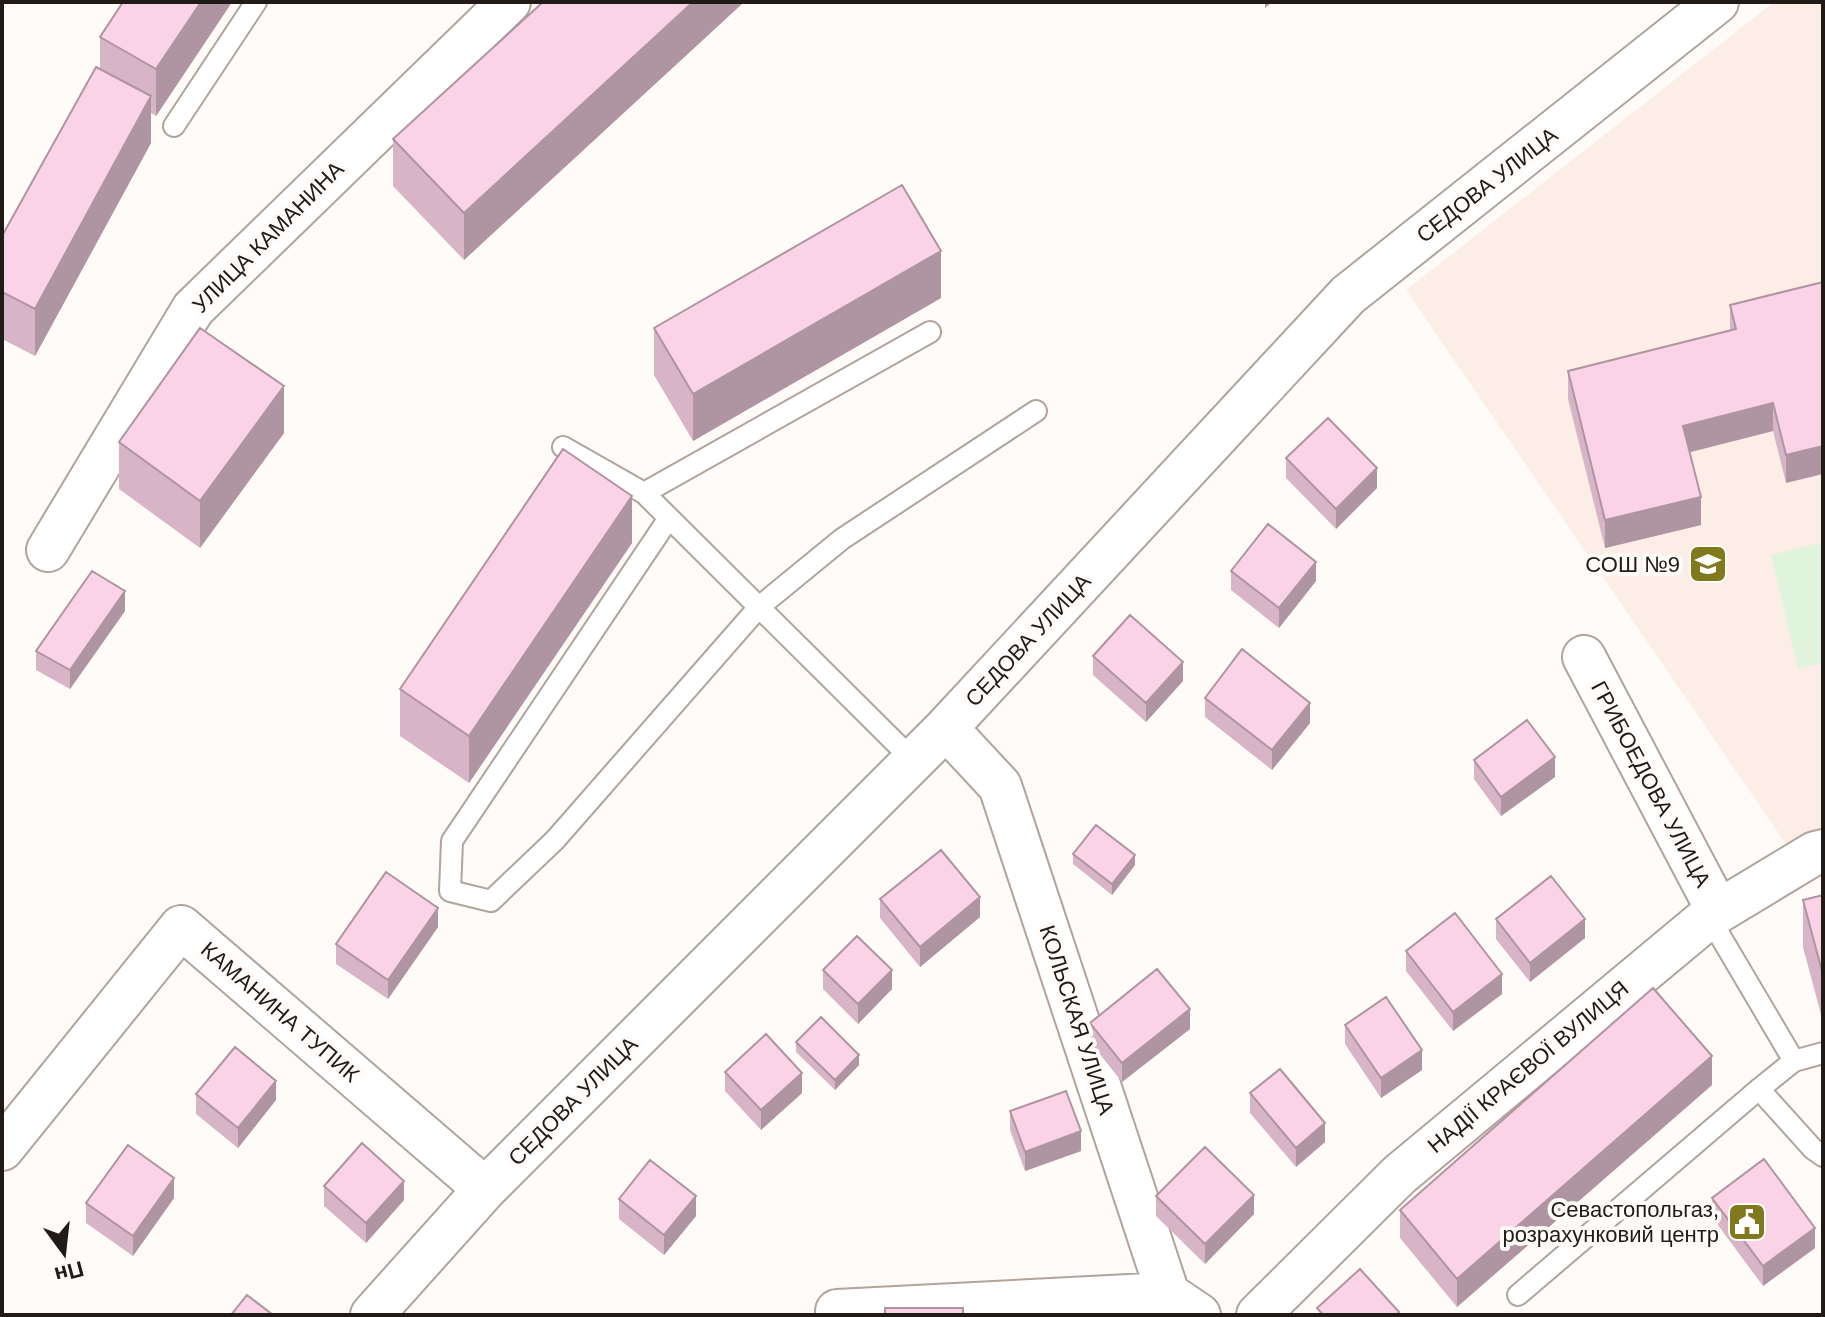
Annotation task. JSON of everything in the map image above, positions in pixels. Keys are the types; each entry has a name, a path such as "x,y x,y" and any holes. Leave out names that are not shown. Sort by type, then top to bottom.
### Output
{"street":[{"name":"УЛИЦА КАМАНИНА","path":"48,550 193,309 509,2"},
{"name":"СЕДОВА УЛИЦА","path":"372,1315 485,1189 946,728 1348,295 1717,2"},
{"name":"ГРИБОЕДОВА УЛИЦА","path":"1584,657 1713,914"},
{"name":"КОЛЬСКАЯ УЛИЦА","path":"946,728 1000,786 1184,1305"},
{"name":"НАДІЇ КРАЄВОЇ ВУЛИЦЯ","path":"1258,1315 1399,1175 1713,914 1823,851"},
{"name":"КАМАНИНА ТУПИК","path":"2,1149 181,927 485,1189"},
{"path":"837,1315 837,1311 1184,1305"}],"lane":[{"path":"174,126 256,2"},
{"path":"644,493 930,332"},
{"path":"669,518 452,841 450,891 491,901 555,840 759,607 842,539 1036,411"},
{"path":"563,447 644,493 914,761"},
{"path":"1713,914 1794,1061"},
{"path":"1518,1295 1794,1061 1823,1053"},
{"path":"1759,1089 1823,1156"}],"shaded area":[{"name":"СОШ №9","path":"1774,2 1823,2 1823,837 1788,847 1406,290"}],"green space":[{"path":"1823,542 1823,663 1798,669 1771,555"}],"building":[{"path":"123,2 201,2 156,69 100,37"},
{"path":"543,2 693,2 464,213 393,139"},
{"path":"96,67 151,96 35,309 2,292 2,236"},
{"path":"902,185 941,251 693,394 654,328"},
{"name":"СОШ №9","path":"1823,282 1823,446 1786,455 1773,403 1683,426 1701,497 1605,520 1568,371 1736,329 1730,305"},
{"path":"200,328 284,386 200,501 119,442"},
{"path":"1328,418 1377,468 1336,509 1286,458"},
{"path":"563,449 632,496 469,736 400,689"},
{"path":"1268,524 1316,562 1279,608 1231,571"},
{"path":"92,571 125,591 70,670 36,651"},
{"path":"1130,615 1183,662 1146,703 1093,656"},
{"path":"1242,649 1310,703 1272,750 1205,698"},
{"path":"1527,720 1555,757 1501,797 1474,760"},
{"path":"1096,825 1135,855 1112,884 1073,854"},
{"path":"941,850 980,897 920,947 880,899"},
{"path":"386,872 438,908 388,980 336,944"},
{"path":"1551,876 1585,919 1530,963 1496,919"},
{"path":"1823,895 1823,975 1803,900"},
{"path":"1455,913 1502,974 1453,1012 1406,951"},
{"path":"857,936 892,970 858,1004 823,970"},
{"path":"1157,969 1190,1009 1122,1063 1090,1023"},
{"path":"1653,988 1712,1056 1457,1279 1400,1210"},
{"path":"1386,997 1422,1050 1381,1078 1345,1025"},
{"path":"821,1017 859,1055 835,1080 796,1042"},
{"path":"766,1034 802,1073 761,1110 725,1072"},
{"path":"235,1047 276,1081 238,1128 196,1094"},
{"path":"1280,1069 1325,1123 1296,1148 1250,1093"},
{"path":"1066,1091 1081,1131 1025,1152 1010,1111"},
{"path":"362,1143 404,1181 366,1223 324,1186"},
{"path":"128,1145 174,1178 133,1236 86,1203"},
{"path":"1205,1147 1254,1195 1205,1244 1156,1196"},
{"path":"1764,1159 1815,1228 1763,1266 1712,1198"},
{"path":"650,1160 696,1196 664,1235 619,1199"},
{"path":"1360,1269 1399,1312 1396,1315 1323,1315 1317,1308"},
{"path":"247,1295 273,1315 231,1315"},
{"path":"885,1308 963,1308 963,1315 885,1315"}],"place":[{"name":"СОШ №9","path":"1708,564"},
{"name":"Севастопольгаз, розрахунковий центр","path":"1747,1222"}]}
